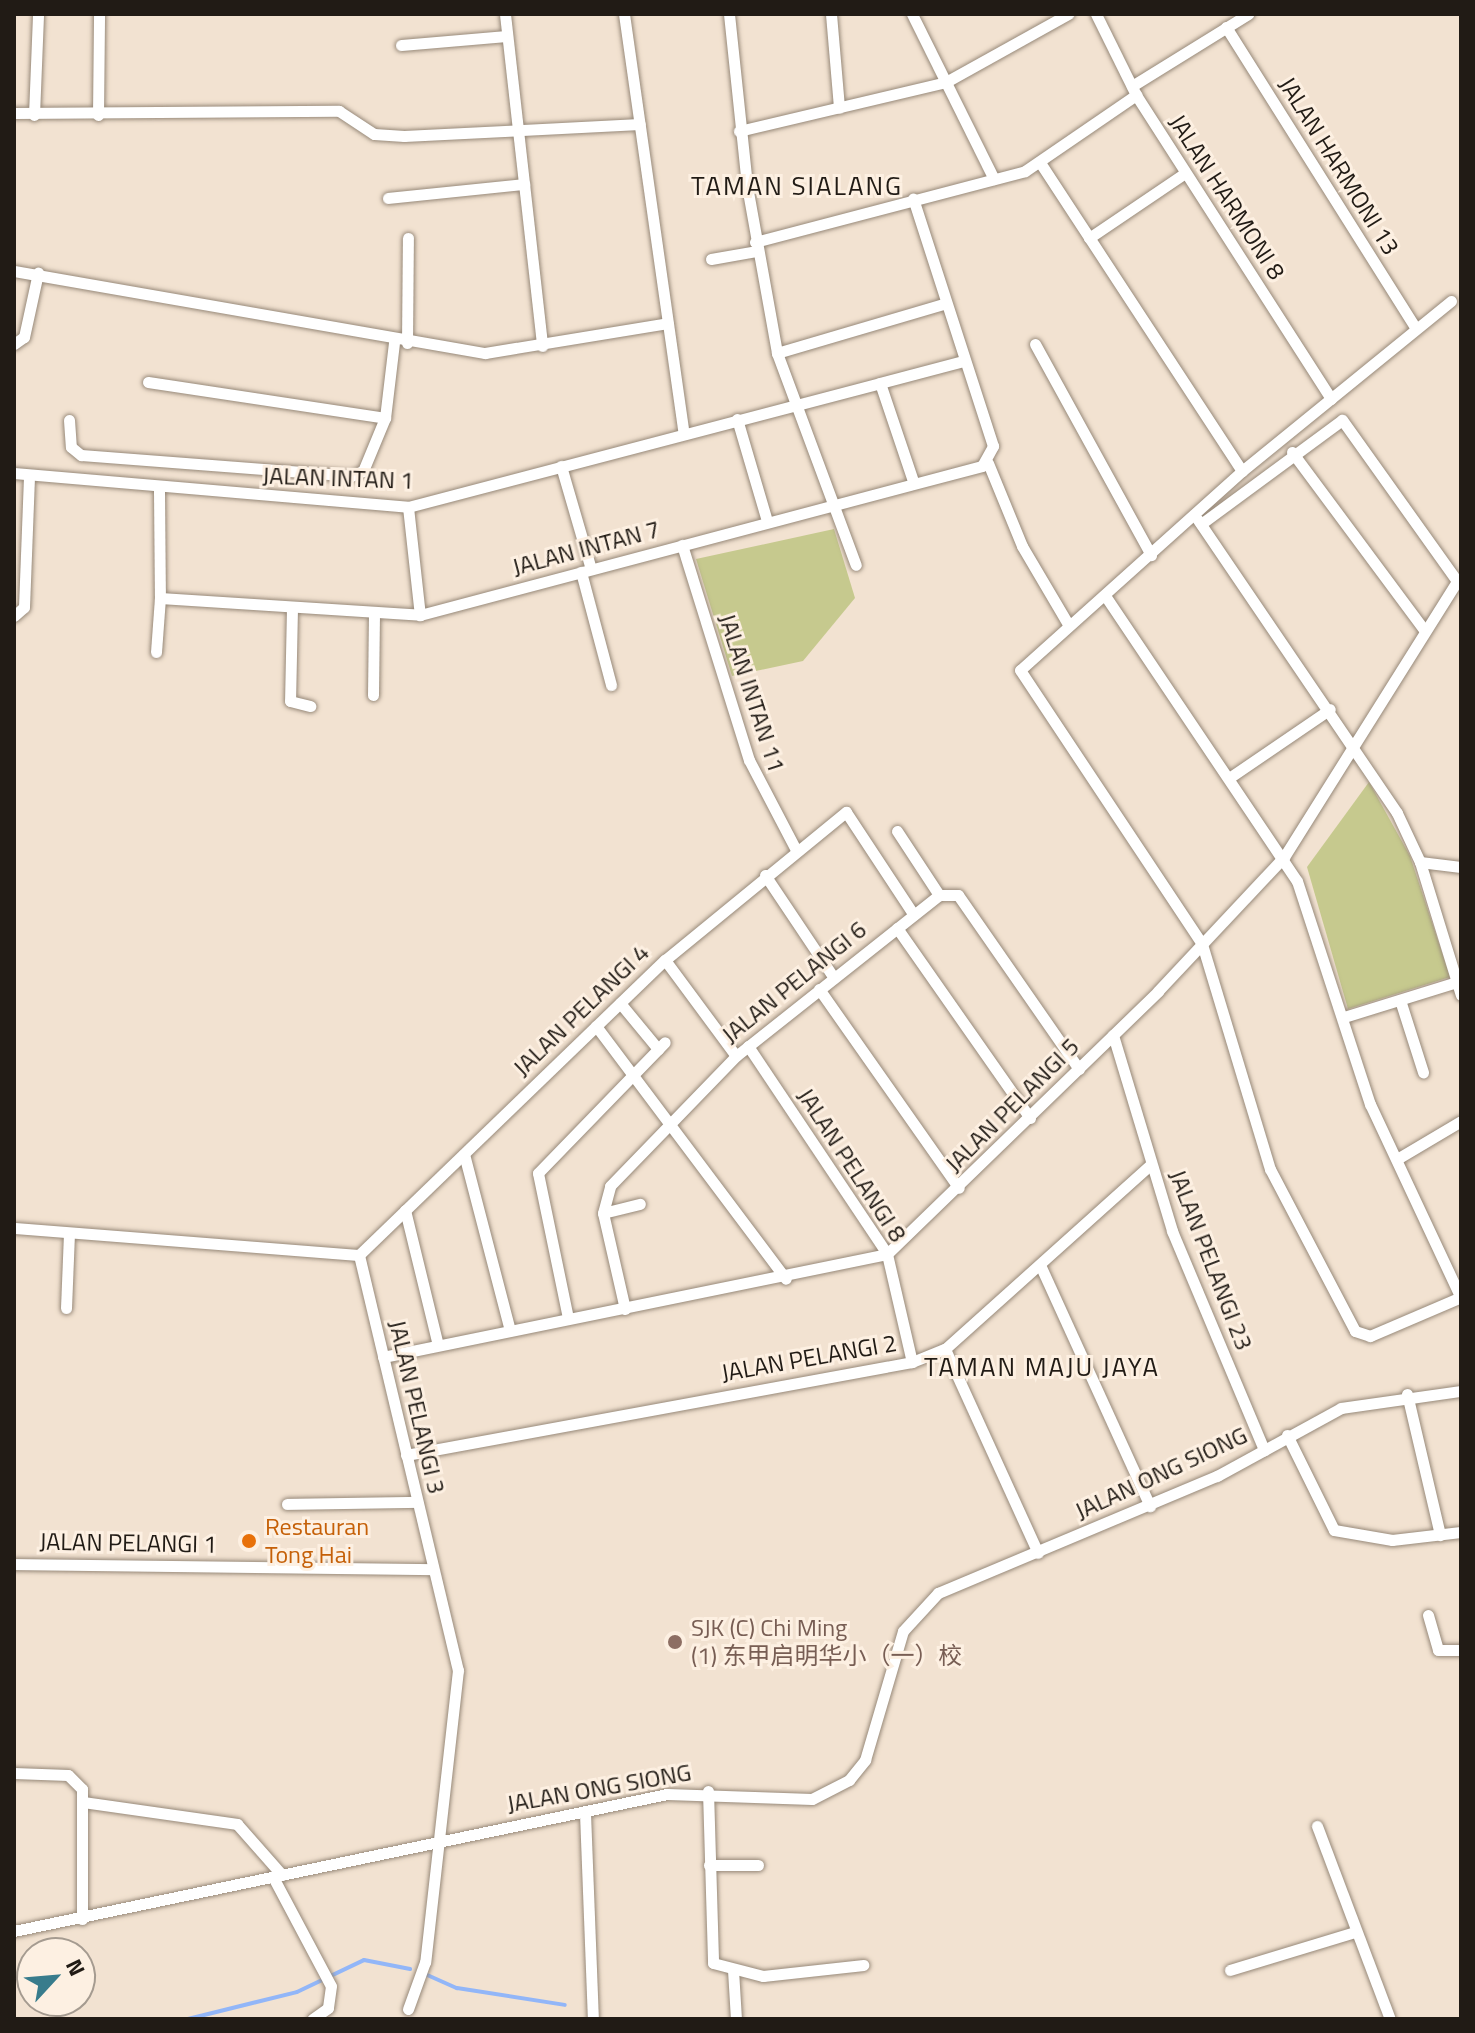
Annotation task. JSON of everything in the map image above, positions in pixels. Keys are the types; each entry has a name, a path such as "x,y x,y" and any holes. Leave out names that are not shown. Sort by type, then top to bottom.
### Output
{"street":[{"path":"34,115 38,14"},
{"path":"98,115 99,14"},
{"path":"505,14 542,346"},
{"path":"624,14 684,434"},
{"path":"729,14 739,131 756,246 777,353 792,402 856,565"},
{"path":"831,14 839,108"},
{"path":"912,14 994,179"},
{"path":"739,131 946,82 1068,14"},
{"name":"JALAN HARMONI 8","path":"1096,14 1134,91 1331,399"},
{"path":"711,259 1041,164 1134,91 1248,14"},
{"name":"JALAN HARMONI 13","path":"1226,27 1415,327"},
{"path":"401,45 507,36"},
{"path":"14,113 98,115 339,111 379,135 640,124"},
{"path":"1041,164 1242,471"},
{"path":"1089,238 1185,173"},
{"path":"388,198 524,184"},
{"path":"913,199 944,304 991,441 988,463 1022,546 1068,624"},
{"path":"407,343 408,238"},
{"path":"14,271 38,273 394,342 485,353 668,323"},
{"path":"14,344 24,337 38,273"},
{"path":"1198,519 1242,471 1415,327 1451,301"},
{"path":"777,353 944,304"},
{"path":"69,420 71,447 81,455 351,476 363,471 385,418 394,342"},
{"path":"1035,344 1151,555"},
{"name":"JALAN INTAN 1","path":"14,473 159,491 408,507 792,402 963,361"},
{"path":"148,382 385,418"},
{"path":"880,383 913,481"},
{"path":"737,419 767,521"},
{"name":"JALAN PELANGI 5","path":"383,1357 568,1318 786,1279 887,1254 1030,1118 1284,857 1359,747 1425,631 1457,585 1451,567 1342,420 1292,452"},
{"path":"1106,597 1284,857 1313,916 1370,1104 1461,1298 1370,1336 1355,1331 1270,1169 1202,944 1020,670 1068,624 1106,597 1151,555 1292,452 1425,631"},
{"name":"JALAN INTAN 7","path":"162,599 420,615 988,463"},
{"path":"561,466 611,685"},
{"path":"14,616 24,607 29,475"},
{"path":"156,652 162,599 159,491"},
{"path":"408,507 420,615"},
{"path":"1198,519 1359,747 1420,862 1461,995"},
{"name":"JALAN INTAN 11","path":"682,545 749,760 795,848"},
{"path":"292,608 290,701 310,706"},
{"path":"373,695 374,613"},
{"path":"1229,778 1330,709"},
{"name":"JALAN PELANGI 4","path":"359,1255 665,960 795,848 846,812 914,915"},
{"path":"897,831 939,895 958,895 1079,1069"},
{"path":"1420,862 1461,867"},
{"path":"765,875 834,978"},
{"name":"JALAN PELANGI 6","path":"603,1213 610,1186 669,1121 736,1056 939,895"},
{"path":"897,928 1030,1118"},
{"path":"665,960 736,1056"},
{"path":"1344,1017 1457,982"},
{"path":"819,989 959,1188"},
{"path":"1400,1000 1423,1072"},
{"path":"568,1318 538,1173 661,1045 620,1003"},
{"path":"596,1026 786,1279"},
{"name":"JALAN PELANGI 23","path":"1113,1035 1172,1231 1264,1450"},
{"name":"JALAN PELANGI 8","path":"748,1046 887,1254 912,1362"},
{"path":"1397,1159 1461,1121"},
{"path":"464,1154 510,1330"},
{"name":"JALAN PELANGI 2","path":"406,1455 912,1362 945,1349 1041,1267 1151,1164"},
{"path":"625,1309 603,1213 640,1204"},
{"path":"405,1210 438,1345"},
{"path":"14,1228 359,1255"},
{"path":"66,1308 69,1233"},
{"name":"JALAN PELANGI 3","path":"359,1255 458,1670 425,1962 408,2009"},
{"path":"1041,1267 1150,1506"},
{"path":"945,1349 1038,1553"},
{"name":"JALAN ONG SIONG","path":"14,1931 82,1919 441,1840 708,1791 799,1801 849,1780 877,1736 895,1650 912,1618 949,1587 1150,1506 1341,1408 1407,1394 1461,1391"},
{"path":"1407,1394 1440,1535"},
{"path":"1287,1435 1325,1519 1343,1534 1392,1540 1461,1532"},
{"path":"287,1504 417,1502"},
{"name":"JALAN PELANGI 1","path":"14,1564 433,1569"},
{"path":"1428,1615 1438,1650 1461,1650"},
{"path":"14,1773 68,1775 83,1802 82,1919"},
{"path":"708,1791 711,1961 733,1970 763,1976 863,1965"},
{"path":"83,1802 237,1824 277,1876 328,1980 328,2008 312,2019"},
{"path":"585,1813 593,2006"},
{"path":"1317,1826 1390,2019"},
{"path":"709,1865 758,1865"},
{"path":"1230,1970 1355,1932"},
{"path":"733,1970 736,2019"}],"green space":[{"path":"834,529 855,598 803,661 732,676 696,559"},
{"path":"1369,782 1410,856 1450,977 1348,1009 1307,867"}],"waterway":[{"path":"188,2019 297,1992 364,1960 410,1969"},
{"path":"425,1974 457,1988 565,2005"}],"place":[{"name":"Restauran Tong Hai","path":"249,1541"},
{"name":"SJK (C) Chi Ming (1) 东甲启明华小（一）校","path":"675,1642"}],"district":[{"name":"TAMAN SIALANG","path":"797,186"},
{"name":"TAMAN MAJU JAYA","path":"1042,1367"}]}
